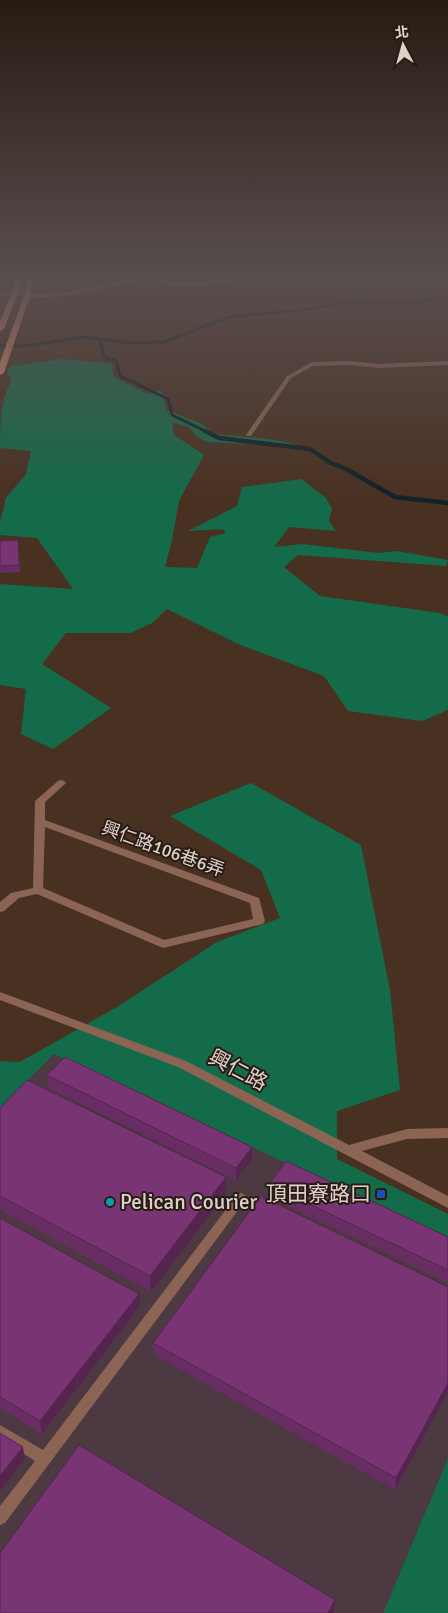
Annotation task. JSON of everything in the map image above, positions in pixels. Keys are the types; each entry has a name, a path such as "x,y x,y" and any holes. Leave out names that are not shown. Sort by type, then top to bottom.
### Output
{"main road":[{"path":"0,373 8,349"}],"street":[{"path":"0,908 15,895 38,890 40,801 61,783"},
{"name":"興仁路106巷6弄","path":"38,890 163,944 259,921 255,901 40,822"},
{"name":"興仁路","path":"0,996 182,1064 448,1202"},
{"path":"348,1150 407,1134 448,1133"}],"lane":[{"path":"249,435 289,377 312,364 349,363 380,366 448,363"},
{"path":"435,364 448,368"},
{"path":"0,1518 241,1198"},
{"path":"0,1431 44,1459"}],"shaded area":[{"path":"54,1054 448,1239 448,1458 383,1613 0,1613 0,1108"}],"green space":[{"path":"63,359 112,364 114,377 148,394 161,390 167,410 202,424 215,434 268,439 296,444 289,446 207,442 196,436 189,427 172,422 174,435 204,455 179,501 165,567 197,568 210,537 226,533 223,529 188,531 237,506 242,487 302,479 326,498 332,509 329,521 336,531 289,527 274,547 302,544 379,553 396,551 448,560 446,566 298,555 284,567 320,596 440,613 448,617 448,710 422,721 348,711 324,676 238,644 167,609 152,623 131,633 66,633 42,664 111,708 53,749 21,734 26,689 0,685 0,584 73,589 37,538 0,535 0,522 6,498 26,474 31,451 0,448 1,413 11,381 7,371 11,366"},
{"path":"251,783 361,845 390,990 400,1090 337,1111 337,1159 448,1214 448,1239 54,1054 0,1108 0,1061 20,1062 117,1007 217,942 280,918 261,870 170,816"},
{"path":"448,1458 448,1613 383,1613"}],"building":[{"path":"18,540 19,565 0,566 0,541"},
{"path":"65,1057 252,1147 236,1168 47,1075"},
{"name":"Pelican Courier","path":"27,1080 226,1177 150,1276 0,1196 0,1108"},
{"path":"286,1161 448,1237 448,1270 269,1185"},
{"path":"261,1196 448,1287 448,1383 396,1478 153,1343"},
{"path":"0,1218 139,1294 40,1421 0,1397"},
{"path":"0,1433 23,1447 0,1476"},
{"path":"79,1445 335,1600 328,1613 0,1613 0,1553"}],"waterway":[{"path":"102,349 104,357 116,361 120,376 168,399 172,415 207,432"},
{"path":"207,432 219,438 310,449 331,463 346,469 395,497 448,503"}],"place":[{"name":"頂田寮路口","path":"381,1194"},
{"name":"Pelican Courier","path":"110,1202"}]}
